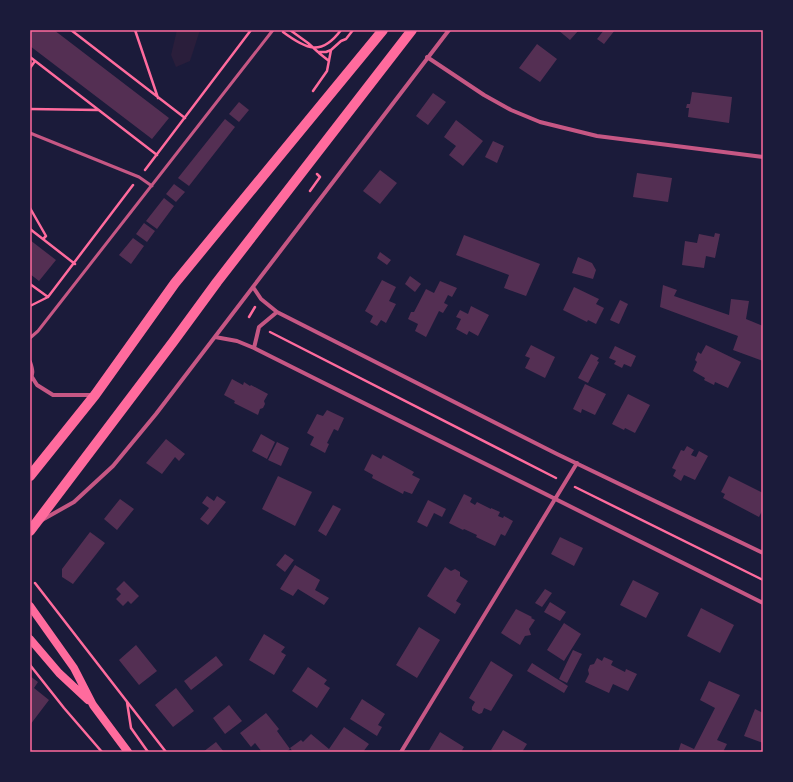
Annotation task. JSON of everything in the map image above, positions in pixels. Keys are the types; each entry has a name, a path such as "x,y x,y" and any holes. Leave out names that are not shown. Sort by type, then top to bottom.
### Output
{"main road":[{"path":"30,476 95,395 175,283 383,30"},
{"path":"33,527 217,282 412,30"},
{"path":"30,606 74,668 93,705 128,752"},
{"path":"30,639 59,673 93,705"}],"street":[{"path":"33,527 74,502 113,466 156,414 449,30"},
{"path":"427,57 484,95 511,110 540,122 597,136 763,157"},
{"path":"253,287 261,299 277,312 577,463 763,554"},
{"path":"254,348 259,327 277,312"},
{"path":"215,337 237,341 254,348 763,603"},
{"path":"30,362 33,370 31,378 37,385 53,395 95,395"},
{"path":"400,752 577,463"}],"lane":[{"path":"30,338 38,331 273,30"},
{"path":"30,133 139,177 152,186"}],"path":[{"path":"71,30 185,118"},
{"path":"135,30 158,98"},
{"path":"280,30 300,43 313,47 322,47 328,44 341,30"},
{"path":"290,30 329,61"},
{"path":"335,47 341,41 346,39 353,30"},
{"path":"318,52 326,52 331,50"},
{"path":"30,58 157,155"},
{"path":"30,68 35,62"},
{"path":"30,109 98,110"},
{"path":"30,208 46,236 43,239"},
{"path":"30,229 85,271"},
{"path":"30,284 48,297"},
{"path":"259,327 564,482 763,580"},
{"path":"35,583 166,752"},
{"path":"30,665 64,708 102,752"},
{"path":"127,702 131,728 148,752"}],"shaded area":[{"path":"177,30 200,30 190,61 176,67 171,55"}],"building":[{"path":"30,30 54,30 169,118 152,139 30,46"},
{"path":"558,30 576,30 578,31 570,40"},
{"path":"604,30 615,30 604,44 597,39"},
{"path":"537,44 557,59 540,82 519,68"},
{"path":"692,92 732,97 729,123 688,117 689,108 686,108 687,104 690,104"},
{"path":"433,93 446,102 428,125 416,116"},
{"path":"239,102 249,110 239,122 229,114"},
{"path":"225,119 235,127 189,186 178,178"},
{"path":"456,120 483,141 463,166 449,155 456,146 444,137"},
{"path":"493,141 504,146 497,163 485,157"},
{"path":"380,170 397,183 380,204 363,191"},
{"path":"637,173 672,178 668,202 633,197"},
{"path":"174,184 185,192 176,202 166,194"},
{"path":"164,198 174,206 157,229 146,221"},
{"path":"144,223 155,231 147,242 136,234"},
{"path":"715,233 720,234 715,258 706,256 704,268 682,265 685,241 697,243 699,234 714,237"},
{"path":"464,235 540,264 526,296 504,288 509,275 456,255"},
{"path":"133,238 144,246 131,264 119,255"},
{"path":"30,240 56,260 39,281 30,274"},
{"path":"380,252 391,260 387,265 377,258"},
{"path":"578,257 592,263 596,270 593,279 572,273"},
{"path":"410,276 421,284 415,292 405,284"},
{"path":"382,280 396,287 389,301 396,304 386,323 381,320 377,326 370,322 373,316 365,311"},
{"path":"440,281 457,288 452,297 448,295 444,303 448,305 443,313 439,311 426,337 415,331 418,324 408,319 411,312 414,312 426,289 434,293"},
{"path":"663,285 677,290 674,296 729,315 731,299 749,301 746,319 763,326 763,361 733,350 738,336 660,307"},
{"path":"574,287 599,299 596,304 604,308 596,324 588,320 587,322 563,310"},
{"path":"620,300 628,304 619,324 610,320"},
{"path":"471,306 489,315 478,336 469,331 467,335 456,329 461,319 456,317 460,310 468,314"},
{"path":"531,345 555,357 545,378 525,368 530,358 525,356"},
{"path":"706,345 741,362 728,388 715,382 714,385 704,380 705,378 693,371 697,362 695,360 698,352 701,354"},
{"path":"615,346 636,356 631,367 624,364 622,368 614,364 616,361 609,358"},
{"path":"591,354 599,358 597,361 599,362 588,383 578,378"},
{"path":"232,379 243,385 244,382 268,394 264,401 265,404 263,408 260,409 258,415 234,403 235,401 224,395"},
{"path":"585,384 606,394 595,415 582,409 581,413 573,409"},
{"path":"628,394 650,405 635,433 625,428 624,430 612,424"},
{"path":"327,410 344,418 338,431 334,429 327,443 329,444 325,453 310,445 314,437 307,433 317,414 323,416"},
{"path":"261,434 275,442 267,459 252,451"},
{"path":"166,439 185,454 179,461 175,457 162,474 146,463"},
{"path":"277,442 289,448 281,466 268,460"},
{"path":"687,446 694,450 691,455 696,457 699,451 708,456 695,480 684,475 681,481 673,476 676,470 672,468 681,450 684,451"},
{"path":"372,454 381,459 383,455 414,472 412,475 420,479 412,494 404,491 403,494 372,478 373,475 364,470"},
{"path":"278,476 312,492 295,526 262,509"},
{"path":"729,476 763,493 763,509 759,517 723,498 725,494 721,492"},
{"path":"464,494 472,498 470,502 475,505 477,502 500,512 498,516 503,518 504,516 513,521 505,536 501,534 495,546 476,537 477,535 449,523"},
{"path":"207,496 214,501 217,496 226,502 208,525 200,519 209,508 202,503"},
{"path":"120,499 134,509 117,530 104,519"},
{"path":"428,500 446,509 442,517 434,513 427,527 417,522"},
{"path":"333,505 341,509 326,536 318,531"},
{"path":"90,532 105,543 73,584 62,577 62,569"},
{"path":"560,537 583,548 574,566 551,554"},
{"path":"285,554 294,560 285,572 276,565"},
{"path":"295,565 320,580 315,590 329,598 324,605 298,589 293,596 280,589"},
{"path":"445,567 451,571 455,569 460,572 460,576 468,581 456,601 461,604 455,614 427,596"},
{"path":"633,580 659,593 646,618 620,605"},
{"path":"124,581 139,596 131,604 128,601 123,606 116,599 121,594 116,589"},
{"path":"545,589 552,593 542,607 535,603"},
{"path":"550,602 566,612 560,621 544,612"},
{"path":"701,608 734,625 720,653 687,636"},
{"path":"516,609 535,620 529,629 531,635 525,636 520,645 501,633"},
{"path":"564,623 581,634 564,661 547,650"},
{"path":"419,627 440,640 417,678 396,665"},
{"path":"264,634 285,647 281,652 286,655 274,675 249,660"},
{"path":"136,645 157,671 139,685 119,660"},
{"path":"573,650 582,654 567,683 559,679"},
{"path":"216,656 223,665 191,690 184,681"},
{"path":"604,657 613,661 611,665 625,672 626,669 637,674 628,691 613,684 609,693 585,682 589,674 588,670 590,665 594,664 597,658 602,661"},
{"path":"491,661 513,675 491,711 484,708 482,713 479,714 472,710 475,702 469,698"},
{"path":"532,663 568,686 564,693 527,671"},
{"path":"308,667 327,680 324,684 330,688 317,708 292,691"},
{"path":"30,676 38,682 34,688 49,700 30,725"},
{"path":"709,681 740,695 717,740 727,744 723,752 678,752 681,743 694,749 715,708 700,700"},
{"path":"176,688 194,711 173,727 155,705"},
{"path":"362,699 385,714 378,725 382,727 377,736 350,719"},
{"path":"229,705 242,721 225,734 213,718"},
{"path":"755,709 763,713 763,743 744,736"},
{"path":"266,713 279,729 277,731 290,749 286,752 262,752 255,743 251,747 240,733"},
{"path":"344,727 369,744 363,752 293,752 290,748 301,740 303,742 311,734 329,749"},
{"path":"503,730 527,744 522,752 495,752 491,750"},
{"path":"440,732 464,747 461,752 428,752"},
{"path":"216,742 224,752 203,752"}]}
